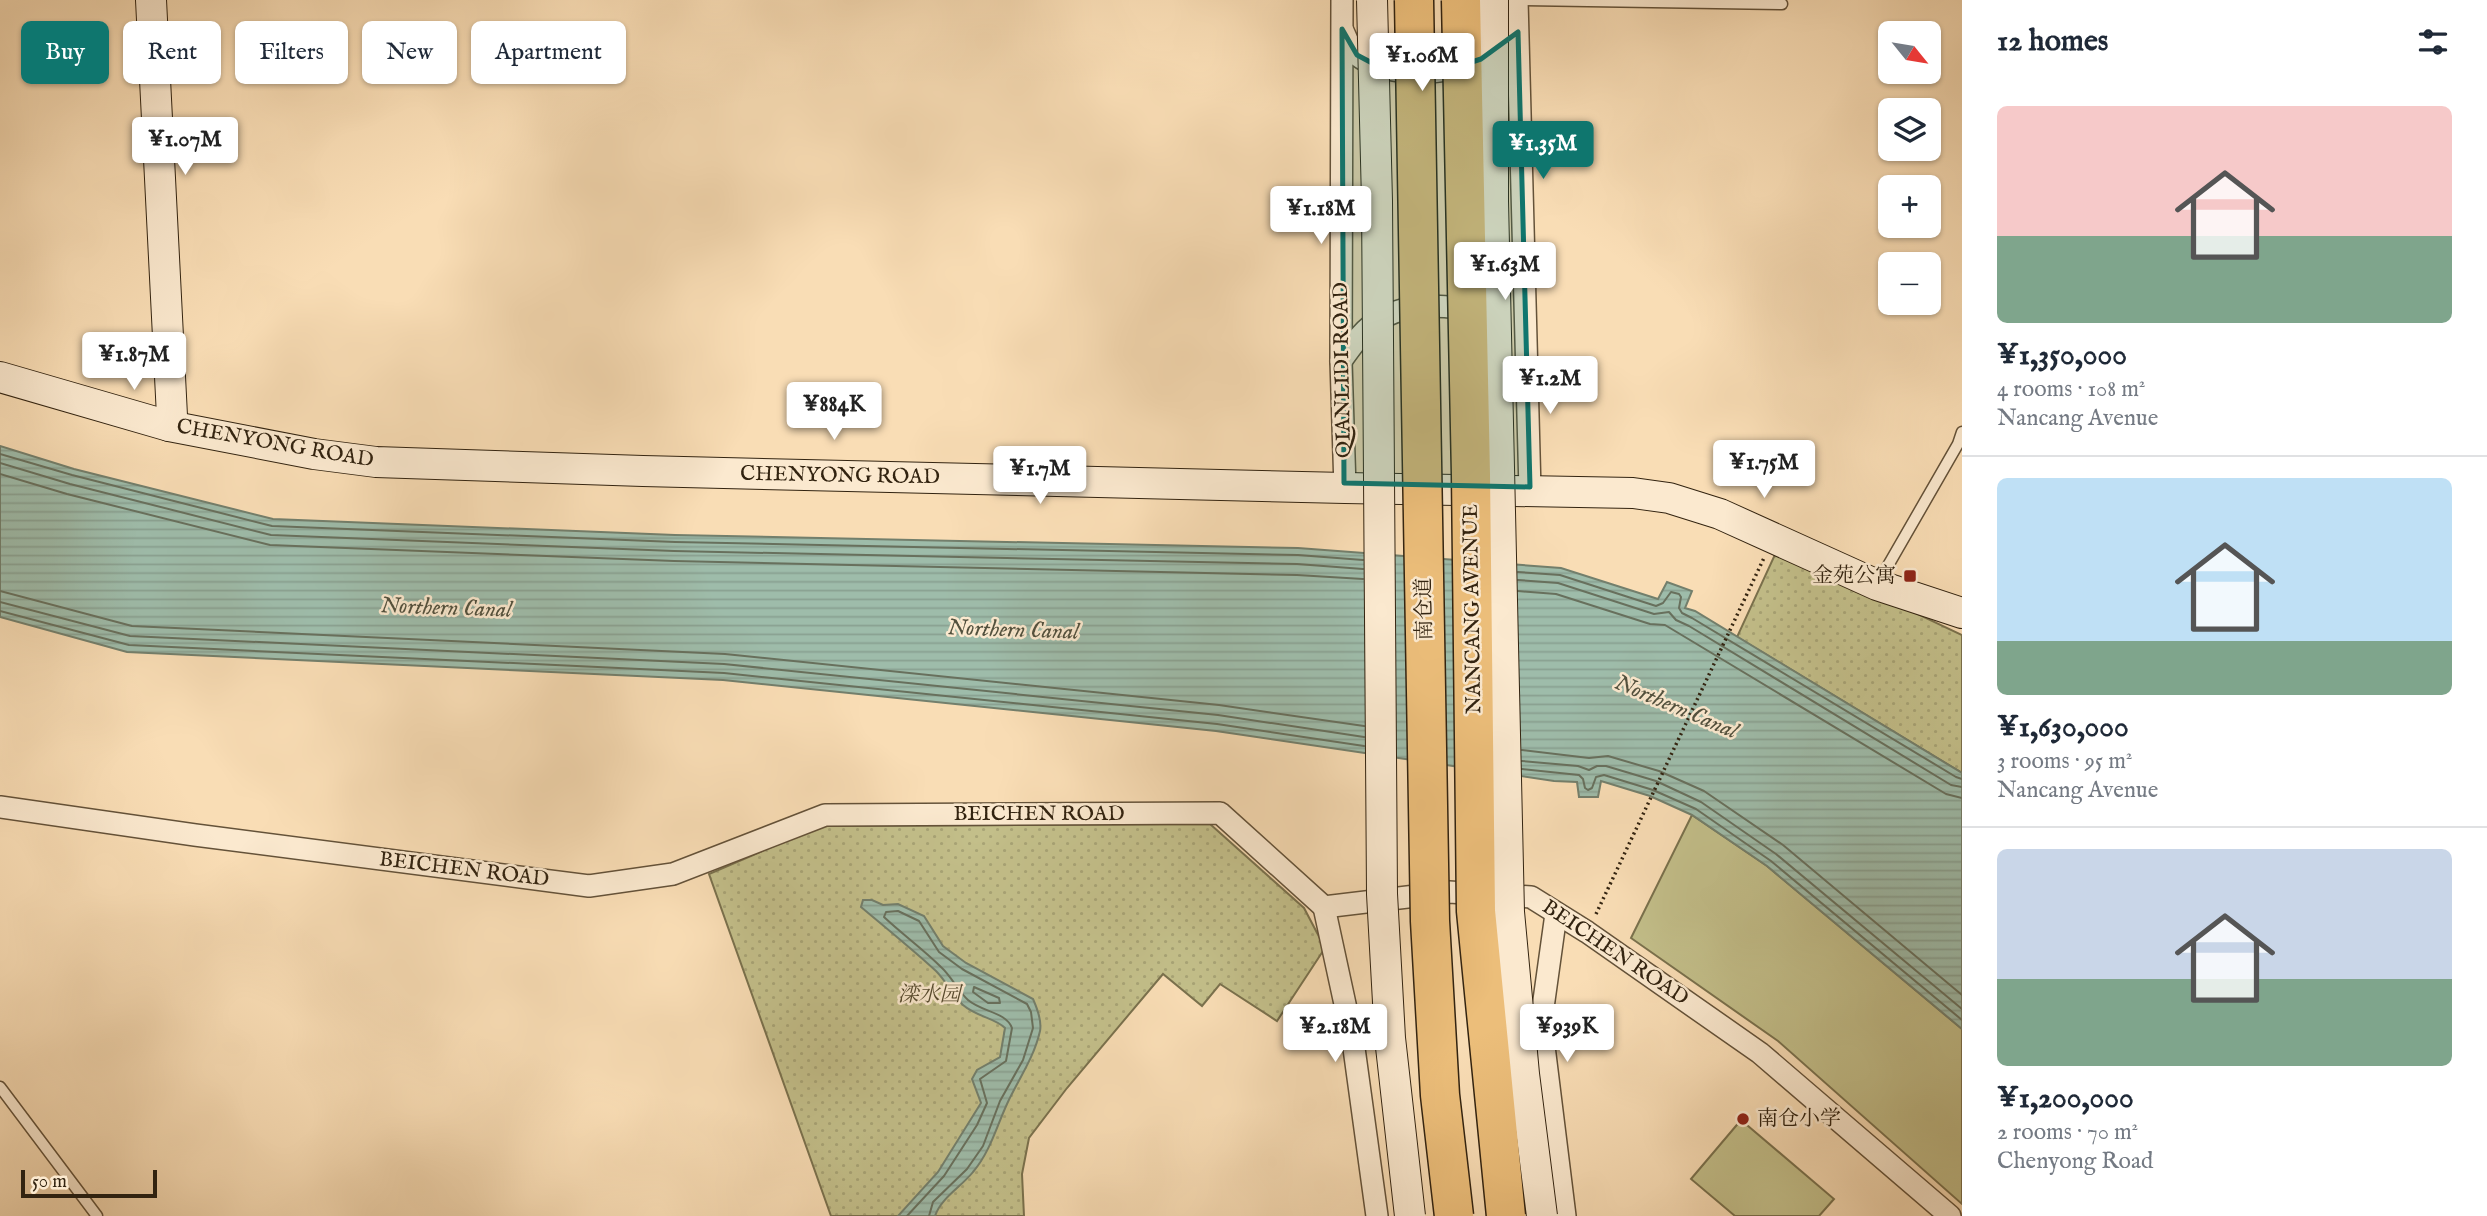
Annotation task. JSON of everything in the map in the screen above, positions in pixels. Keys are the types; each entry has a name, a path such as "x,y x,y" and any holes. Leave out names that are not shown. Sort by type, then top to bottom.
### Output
{"highway":[{"name":"南仓道","path":"1414,0 1430,921 1440,1095 1454,1216"},
{"name":"NANCANG AVENUE","path":"1461,0 1471,475 1476,911 1506,1216"}],"street":[{"path":"117,407 144,398 163,359 139,0"},
{"path":"151,0 163,359 161,415"},
{"name":"QIANLIDI ROAD","path":"1342,0 1341,361 1345,486"},
{"path":"1372,0 1377,214 1382,894 1390,1038 1410,1216"},
{"path":"1431,0 1437,306"},
{"path":"1493,0 1493,201 1509,912 1524,1074 1542,1216"},
{"path":"1517,0 1527,362 1534,484"},
{"path":"1342,29 1357,55 1374,64 1405,71 1432,72 1481,59 1518,32"},
{"path":"1341,361 1355,341 1374,323 1393,313 1437,306 1472,310 1485,314 1506,327 1517,341 1527,362"},
{"name":"CHENYONG ROAD","path":"0,368 117,407"},
{"name":"CHENYONG ROAD","path":"0,377 117,407 310,443 386,453 641,464 886,468 1345,486 1534,484 1634,489 1682,495 1726,511 1878,583 1962,608"},
{"name":"CHENYONG ROAD","path":"1534,484 1669,498 1720,514 1878,583 1962,613"},
{"name":"BEICHEN ROAD","path":"0,807 589,886 673,874 825,815 1220,813 1324,907 1450,891 1531,897 1587,932 1760,1053 1950,1216"},
{"path":"1324,907 1353,1041 1377,1216"},
{"path":"1556,914 1541,1022 1565,1216"}],"lane":[{"path":"1517,0 1782,4"},
{"path":"1878,583 1958,444 1962,432"},
{"path":"0,1087 97,1216"}],"path":[{"path":"1587,932 1774,538"}],"highlighted area":[{"path":"1342,29 1357,55 1374,64 1441,72 1481,59 1518,32 1530,487 1344,483"}],"green space":[{"path":"1778,548 1962,635 1962,773 1737,637"},
{"path":"1692,815 1767,866 1962,1029 1962,1204 1778,1041 1631,938"},
{"name":"滦水园","path":"1210,824 1304,908 1325,948 1277,1021 1220,984 1202,1006 1163,974 1067,1088 1029,1138 1022,1174 1024,1216 831,1216 709,874 821,826"},
{"path":"1741,1120 1834,1199 1819,1216 1735,1216 1691,1179"}],"water":[{"name":"Northern Canal","path":"0,446 74,469 273,519 675,535 1298,548 1561,568 1658,599 1667,582 1692,591 1685,608 1695,611 1962,773 1962,1029 1767,866 1692,815 1650,796 1601,781 1598,797 1579,797 1577,782 1554,781 1216,731 723,680 127,652 0,617"},
{"path":"863,900 872,900 883,905 898,904 924,916 943,946 966,963 1033,999 1040,1019 1040,1031 1034,1050 984,1156 942,1204 935,1216 898,1216 938,1172 981,1103 972,1079 977,1070 1000,1057 1005,1028 963,1005 936,971 861,907"}],"place":[{"name":"金苑公寓","path":"1910,576"},
{"name":"南仓小学","path":"1743,1119"}]}
